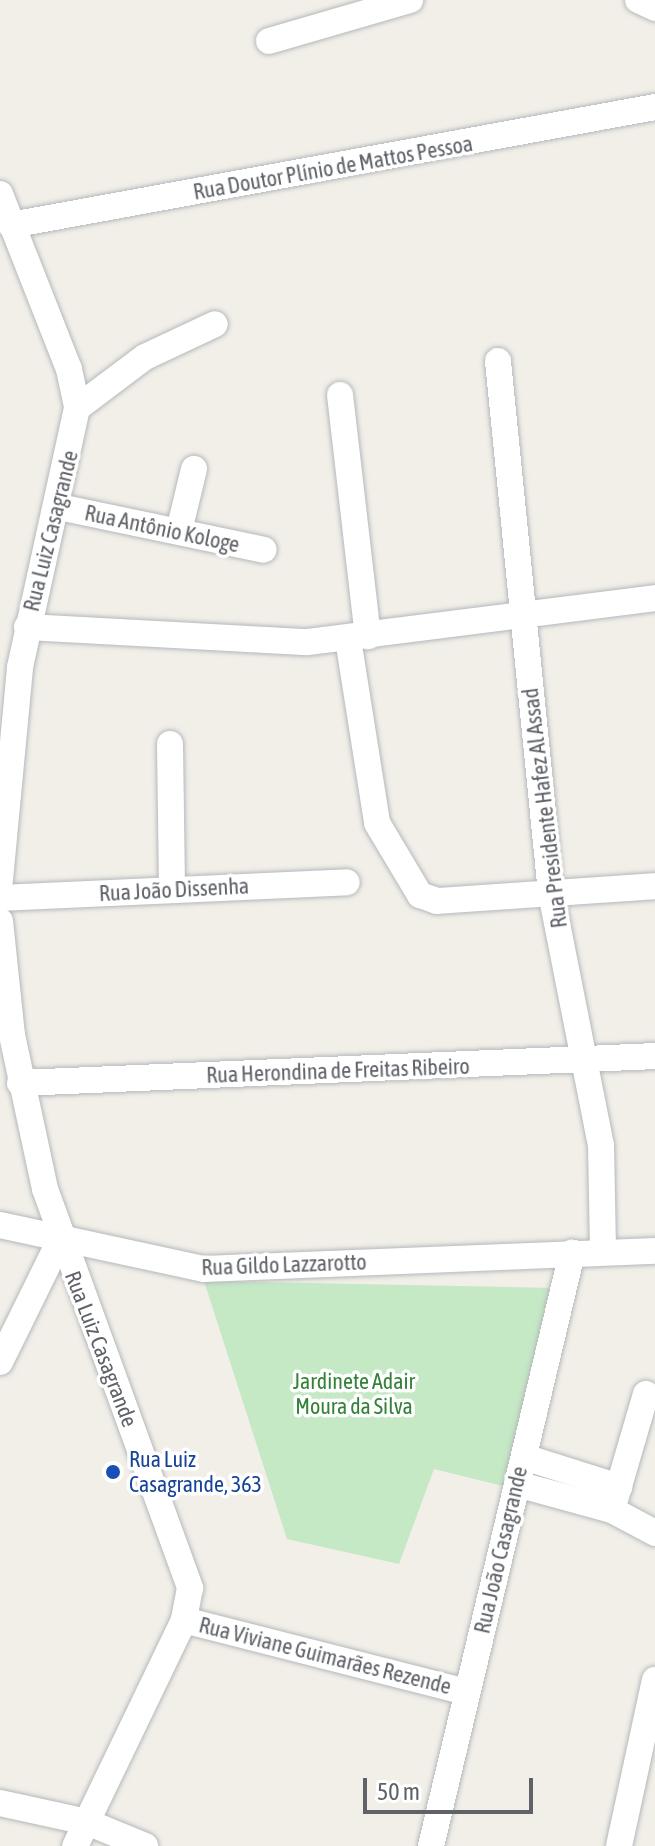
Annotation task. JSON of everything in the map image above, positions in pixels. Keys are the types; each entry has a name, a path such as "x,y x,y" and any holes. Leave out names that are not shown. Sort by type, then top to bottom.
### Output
{"street":[{"path":"269,41 410,0"},
{"path":"638,0 655,8"},
{"name":"Rua Doutor Plínio de Mattos Pessoa","path":"11,225 655,107"},
{"name":"Rua Luiz Casagrande","path":"0,194 69,369 77,408 59,507 27,627 0,881"},
{"path":"77,408 145,357 215,324"},
{"name":"Rua Presidente Hafez Al Assad","path":"498,361 551,893 588,1059 601,1145 603,1252"},
{"path":"340,395 358,637 377,823 413,887 428,899 655,886"},
{"path":"179,531 194,469"},
{"name":"Rua Antônio Kologe","path":"59,507 264,550"},
{"path":"27,627 273,642 358,637 655,598"},
{"path":"170,744 172,890"},
{"name":"Rua João Dissenha","path":"0,898 347,882"},
{"name":"Rua Luiz Casagrande","path":"0,921 20,1083 60,1240 185,1572 184,1620 75,1846"},
{"name":"Rua Herondina de Freitas Ribeiro","path":"20,1083 655,1056"},
{"name":"Rua Gildo Lazzarotto","path":"0,1225 60,1240 213,1269 655,1251"},
{"path":"0,1362 60,1240"},
{"name":"Rua João Casagrande","path":"431,1846 572,1253"},
{"path":"615,1499 646,1394"},
{"path":"524,1457 615,1499 655,1533"},
{"path":"517,1484 615,1499"},
{"name":"Rua Viviane Guimarães Rezende","path":"184,1620 467,1692"},
{"path":"619,1846 646,1761 655,1680"},
{"path":"0,1803 87,1822 145,1846"}],"green space":[{"name":"Jardinete Adair Moura da Silva","path":"204,1281 556,1288 503,1486 434,1469 399,1564 287,1539"}],"place":[{"name":"Rua Luiz Casagrande, 363","path":"113,1472"}]}
